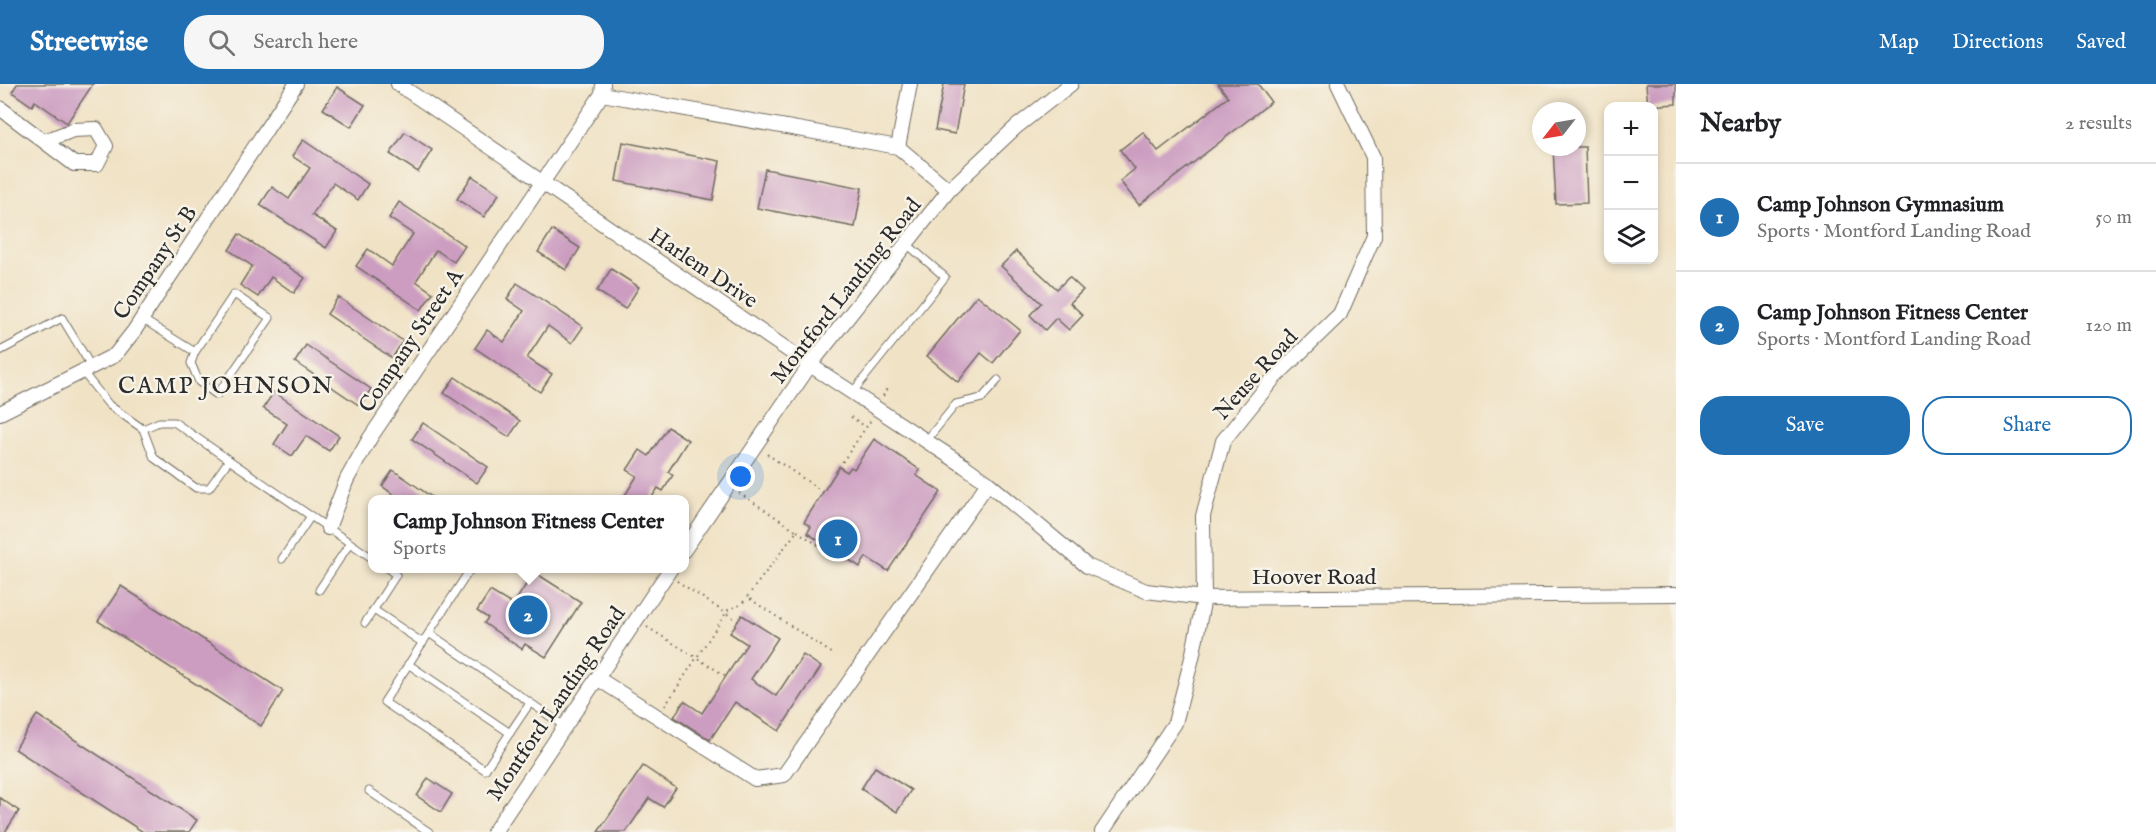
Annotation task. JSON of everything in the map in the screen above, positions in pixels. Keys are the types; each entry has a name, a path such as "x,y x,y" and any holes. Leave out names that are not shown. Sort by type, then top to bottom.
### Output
{"street":[{"name":"Company St B","path":"0,413 115,355 142,319 296,84"},
{"name":"Harlem Drive","path":"398,84 810,365 988,483"},
{"path":"898,147 910,84"},
{"name":"Montford Landing Road","path":"689,543 810,365 949,190 1056,90 1071,84"},
{"name":"Neuse Road","path":"1102,832 1174,723 1192,658 1204,598 1203,516 1223,441 1272,379 1340,314 1374,236 1373,157 1338,84"},
{"name":"Company Street A","path":"328,528 347,479 370,438 602,89"},
{"path":"602,89 898,147 949,190"},
{"path":"0,108 45,141"},
{"path":"597,678 755,779 784,774 988,483"},
{"name":"Hoover Road","path":"988,483 1087,566 1146,591 1204,598 1676,594"},
{"name":"Montford Landing Road","path":"494,832 669,573"}],"lane":[{"path":"852,393 945,277 907,244"},
{"path":"234,294 270,318 217,395 199,382 191,363 195,352 234,294"},
{"path":"0,351 62,318 86,369 109,405 143,429 154,458 196,488 209,488 229,460"},
{"path":"142,319 195,352"},
{"path":"926,441 956,404 982,398 998,380"},
{"path":"143,429 159,422 174,422 368,555"},
{"path":"282,559 311,516"},
{"path":"319,590 350,543"},
{"path":"365,623 396,575 393,573"},
{"path":"468,573 384,702 485,770 530,703"},
{"path":"374,610 423,643"},
{"path":"429,633 564,726"},
{"path":"408,664 510,733"},
{"path":"369,791 429,832"}],"path":[{"path":"839,467 877,409 887,388"},
{"path":"851,417 866,427"},
{"path":"755,446 823,492"},
{"path":"728,486 827,550 830,548"},
{"path":"658,717 726,613 742,604 797,531"},
{"path":"673,573 738,621"},
{"path":"747,597 833,654"},
{"path":"636,620 726,676"}],"building":[{"path":"17,84 93,84 67,123 35,101 32,106 12,92"},
{"path":"944,84 964,84 955,134 935,130"},
{"path":"1218,84 1258,84 1271,102 1139,205 1120,181 1135,169 1120,150 1143,132 1158,151 1228,97"},
{"path":"1646,84 1676,84 1676,104 1658,105 1658,102 1648,102"},
{"path":"337,87 365,105 351,127 323,109"},
{"path":"405,132 432,150 418,172 390,154"},
{"path":"303,140 368,184 358,200 333,183 312,215 337,231 326,248 260,205 272,187 289,199 310,168 292,156"},
{"path":"623,142 720,161 713,200 616,181"},
{"path":"1553,156 1585,156 1587,203 1556,204"},
{"path":"765,169 862,188 855,227 757,208"},
{"path":"472,176 499,194 484,217 457,199"},
{"path":"399,202 465,246 454,262 436,250 416,281 433,293 421,310 356,266 368,249 392,266 413,234 389,218"},
{"path":"552,230 580,248 566,270 538,252"},
{"path":"239,234 305,278 294,293 271,277 258,297 240,285 252,266 229,250"},
{"path":"1016,251 1057,289 1069,277 1083,290 1070,303 1083,315 1069,330 1056,318 1045,330 1030,315 1041,303 1001,266"},
{"path":"611,269 639,287 625,309 597,291"},
{"path":"517,283 583,327 572,343 548,326 527,358 552,374 540,392 475,348 487,330 504,342 524,311 507,299"},
{"path":"977,295 1020,330 993,363 981,353 958,382 927,356"},
{"path":"338,297 403,341 392,358 327,314"},
{"path":"306,345 371,389 360,406 295,362"},
{"path":"455,377 520,421 509,437 444,393"},
{"path":"274,392 339,436 329,451 306,436 292,456 274,444 287,424 263,408"},
{"path":"423,423 488,467 477,483 412,439"},
{"path":"668,427 688,440 668,472 673,475 663,491 658,488 653,495 625,495 637,476 627,470 640,450 649,456"},
{"path":"874,439 920,470 916,475 941,492 888,571 866,557 860,567 807,533 811,527 804,522 839,467 847,472 851,467 854,469"},
{"path":"393,470 429,495 394,495 382,486"},
{"path":"533,573 581,602 546,657 525,644 522,649 484,623 488,618 477,611 490,591 513,605"},
{"path":"121,586 283,691 261,726 98,621"},
{"path":"742,615 778,638 751,679 776,696 803,655 821,667 779,731 735,702 710,740 674,717 684,701 702,713 747,644 730,633"},
{"path":"37,715 197,820 189,832 143,832 15,749"},
{"path":"643,766 676,788 663,807 649,798 626,832 598,832"},
{"path":"875,767 911,790 897,812 861,789"},
{"path":"428,778 452,794 441,812 417,796"},
{"path":"0,798 19,811 5,832 0,832"}],"place":[{"name":"Camp Johnson Gymnasium","path":"838,539"},
{"name":"Camp Johnson Fitness Center","path":"528,615"}],"district":[{"name":"CAMP JOHNSON","path":"226,385"}]}
